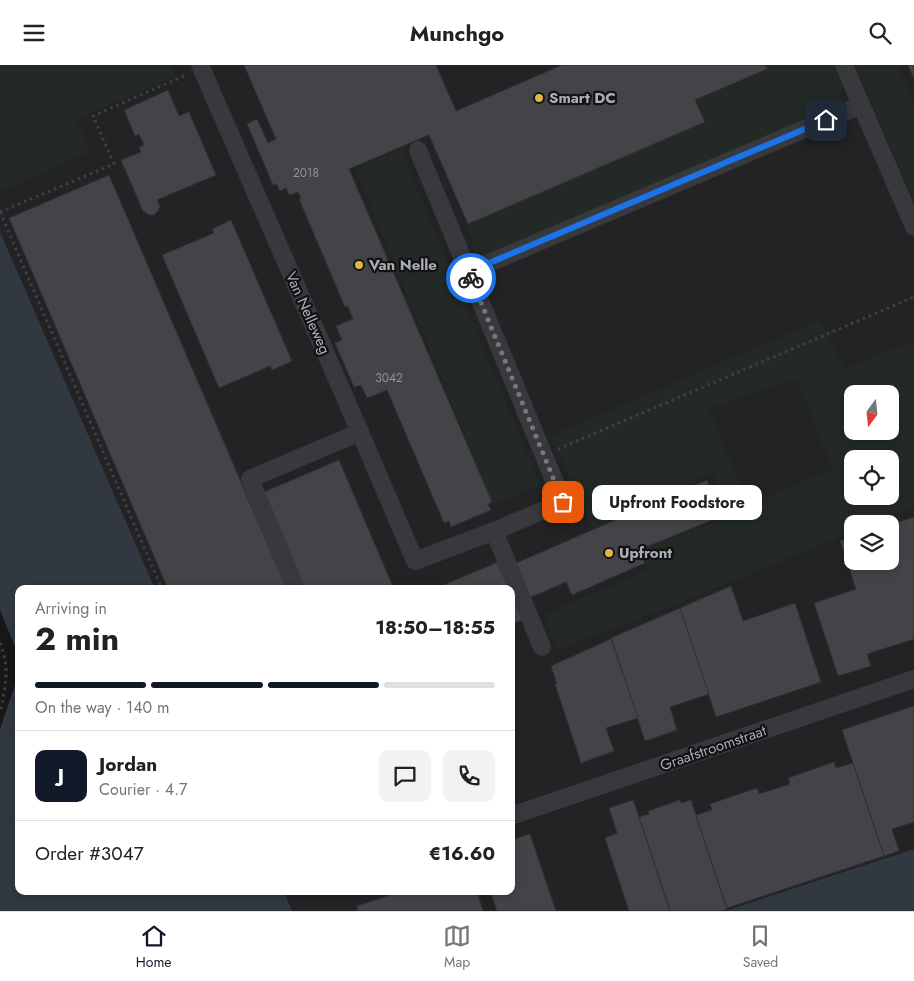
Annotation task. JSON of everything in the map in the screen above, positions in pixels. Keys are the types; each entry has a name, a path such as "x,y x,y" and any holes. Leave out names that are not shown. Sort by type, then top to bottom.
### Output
{"street":[{"path":"844,65 914,227"},
{"name":"Van Nelleweg","path":"201,67 414,561 494,531"},
{"path":"468,272 861,105"},
{"path":"418,150 563,502 494,531 542,647"},
{"path":"294,585 250,479 360,432"},
{"name":"Graafstroomstraat","path":"515,815 914,679"}],"path":[{"path":"160,585 0,212 114,164 93,116 201,67"},
{"path":"543,456 914,297"},
{"path":"0,643 4,653 7,681 0,711"}],"shaded area":[{"path":"0,65 914,65 914,878 819,911 269,911 262,895 515,895 515,585 127,585 0,293"},
{"path":"0,65 170,65 175,76 77,119 89,152 0,192"},
{"path":"763,65 835,65 844,86 832,108 479,265 467,224 703,121 695,100 766,71"},
{"path":"856,65 898,65 914,106 914,200"},
{"path":"401,149 540,485 493,504 355,169"},
{"path":"0,232 153,585 15,585 15,647 0,610"},
{"path":"820,320 844,368 914,341 914,506 893,515 844,515 844,535 670,607 557,650 544,615 648,570 641,550 730,516 713,473 593,529 550,436","holes":["797,378 832,469 748,505 709,409"]},
{"path":"15,685 15,895 286,895 292,911 0,911 0,729"},
{"path":"914,849 914,911 725,911"}],"building":[{"name":"Van Nelle","path":"244,65 436,65 456,111 562,65 765,65 767,69 695,100 705,122 468,224 429,135 349,169 492,502 488,504 491,510 451,527 449,521 444,523 387,390 367,398 361,385 354,387 335,343 342,340 336,326 353,319 348,306 345,307 299,199 301,198 298,192 289,195 286,188 280,191 276,184 273,185 247,124 257,119 268,143 276,139"},
{"path":"908,65 914,65 914,79"},
{"path":"168,90 179,116 189,112 216,175 157,200 160,206 158,211 154,215 149,215 143,211 121,160 141,152 139,148 144,144 139,134 135,136 124,110"},
{"path":"109,175 285,585 166,585 9,218"},
{"path":"231,220 292,361 272,370 270,366 219,388 162,255 214,233 212,229"},
{"path":"339,460 392,585 303,585 264,492"},
{"path":"707,480 722,516 639,550 645,563 572,595 566,582 529,598 514,564"},
{"path":"914,517 914,639 867,654 871,666 838,676 814,603 856,589 850,570 899,570 899,522"},
{"path":"844,540 844,553 840,541"},
{"path":"497,562 507,585 444,585"},
{"path":"731,586 743,621 795,603 821,682 716,717 680,608"},
{"path":"515,603 522,620 515,623"},
{"path":"680,608 709,694 670,707 677,730 645,741 611,638"},
{"path":"611,639 638,718 606,728 614,751 581,763 551,666"},
{"path":"914,706 914,822 892,829 899,851 884,856 842,730"},
{"path":"834,762 836,768 853,763 884,856 727,908 696,815 712,810 710,804 757,788 759,794 790,784 788,778"},
{"path":"633,800 670,911 629,911 605,838 617,833 609,808"},
{"path":"680,800 681,803 691,800 727,909 721,911 670,911 639,817 649,814 648,811"},
{"path":"530,834 556,911 497,911 491,895 515,895 515,839"},
{"path":"390,895 478,895 483,911 354,911 358,910 357,906"}],"way so far":[{"path":"471,278 563,502"}],"place":[{"name":"Smart DC","path":"539,98"},
{"name":"Van Nelle","path":"359,265"},
{"name":"Upfront Foodstore","path":"563,502"},
{"name":"Upfront","path":"609,553"}],"route":[{"path":"471,278 468,272 826,120"}]}
